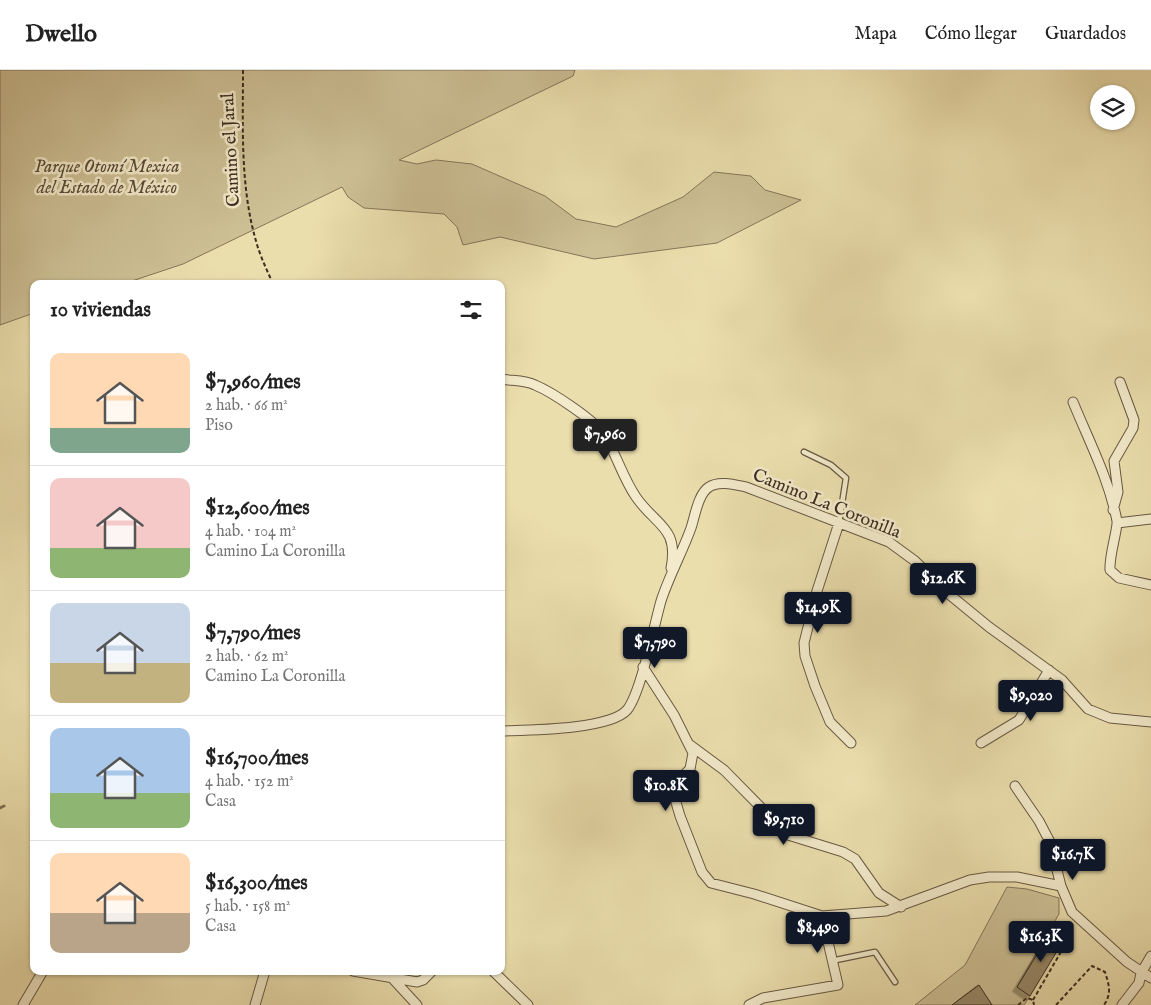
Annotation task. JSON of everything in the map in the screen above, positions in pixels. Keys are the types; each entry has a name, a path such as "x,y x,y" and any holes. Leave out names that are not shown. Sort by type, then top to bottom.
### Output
{"street":[{"path":"505,380 534,384 547,390 591,421 602,432 637,499 671,538 674,550 669,576"},
{"path":"1113,510 1118,492 1114,461 1116,454 1134,428 1134,420 1120,382"},
{"path":"1073,402 1104,474 1117,523 1109,559 1110,570 1120,578 1151,585"},
{"name":"Camino La Coronilla","path":"505,731 567,728 612,719 627,710 644,667 669,576 681,555 702,494 710,486 730,484 746,487 898,548 989,627 1062,680 1088,709 1110,718 1151,722"},
{"path":"1117,523 1151,519"},
{"path":"839,523 817,591 804,643 805,656 830,722 851,742"},
{"path":"644,667 693,753 690,769 676,784 673,792 680,816 702,872 711,882 822,916 886,912 970,880 990,877 1017,877 1061,886"},
{"path":"981,743 1019,720 1049,670"},
{"path":"690,745 724,770 788,835 843,852 855,859 879,893 901,907"},
{"path":"1015,786 1039,821 1050,842 1061,886 1077,918 1141,973 1151,978"},
{"path":"749,1005 763,998 838,985 822,916"},
{"path":"1122,1005 1139,983 1141,973 1151,956"},
{"path":"23,1005 41,975"},
{"path":"255,1005 263,975"},
{"path":"373,975 417,982 424,980 428,975"},
{"path":"496,975 528,1005"},
{"path":"393,979 417,1005"}],"lane":[{"path":"804,452 831,465 846,478 839,523"},
{"path":"831,961 875,952 895,982"}],"path":[{"name":"Camino el Jaral","path":"243,70 247,197 256,243 271,280"},
{"path":"1032,1000 1069,938 1055,928"},
{"path":"1056,1005 1092,966 1105,972 1109,985 1110,997 1104,1005"},
{"path":"1018,1005 1027,998 1032,1000"},
{"path":"1032,1000 1034,1005"}],"green space":[{"name":"Parque Otomí Mexica del Estado de México","path":"0,70 575,70 573,76 399,160 417,164 436,160 472,164 545,196 576,219 616,227 683,197 714,172 751,176 765,190 801,200 717,243 594,259 500,237 463,245 457,227 444,214 364,208 348,197 342,187 183,264 135,280 30,280 30,314 0,325"},
{"path":"1007,887 1027,889 1059,898 1059,914 1017,987 1030,996 1024,1005 992,1005 978,985 957,1001 959,1005 915,1005 965,965"}],"building":[{"path":"1052,930 1065,938 1030,996 1017,987"},
{"path":"979,985 992,1005 952,1005"}],"waterway":[{"path":"0,808 4,806"}]}
